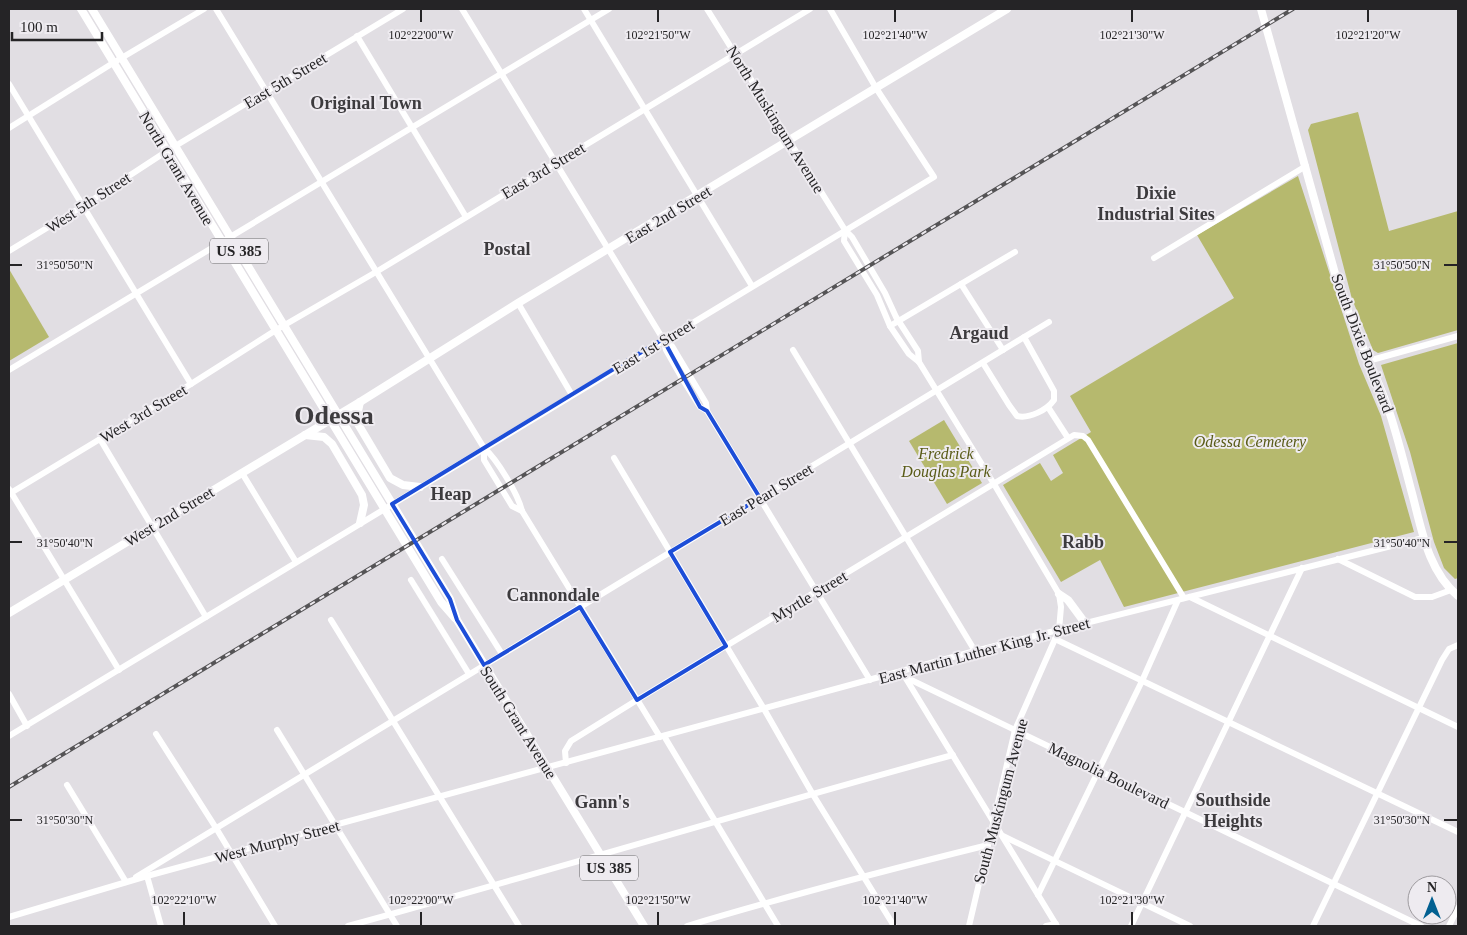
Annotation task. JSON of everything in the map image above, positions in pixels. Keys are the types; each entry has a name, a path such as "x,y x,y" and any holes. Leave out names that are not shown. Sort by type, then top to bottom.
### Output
{"main road":[{"name":"North Grant Avenue","path":"81,9 382,506"},
{"name":"North Grant Avenue","path":"92,9 391,502"},
{"name":"East 2nd Street","path":"330,420 518,303 1007,9"},
{"name":"South Dixie Boulevard","path":"1261,9 1341,293 1392,420 1423,538 1435,567 1454,588 1458,596"},
{"path":"360,402 357,416 358,424 388,474 394,481 400,484 420,487"},
{"name":"West 2nd Street","path":"9,613 330,420"},
{"path":"305,435 320,436 327,439 336,451 362,494 364,505 360,523"},
{"name":"South Grant Avenue","path":"391,502 450,600 458,620 484,665 644,926"},
{"name":"South Grant Avenue","path":"382,506 441,602 458,620"},
{"path":"1059,594 1068,600 1085,623"}],"street":[{"path":"9,128 204,9"},
{"path":"216,9 484,448 492,455 520,501 522,511 580,607 715,821 778,926"},
{"name":"East 5th Street","path":"166,151 403,9"},
{"path":"462,9 663,339 666,350 683,380 700,407 707,411 870,680"},
{"path":"584,9 752,286"},
{"path":"9,370 609,9"},
{"name":"North Muskingum Avenue","path":"707,9 790,140 844,230 852,237 869,266"},
{"name":"East 3rd Street","path":"276,330 376,272 810,9"},
{"path":"830,9 876,88"},
{"path":"356,36 466,217"},
{"path":"9,84 191,384"},
{"name":"East 1st Street","path":"9,736 663,339 934,177 876,88"},
{"name":"West 5th Street","path":"9,251 83,206 166,151"},
{"path":"1154,258 1306,166"},
{"name":"North Muskingum Avenue","path":"844,230 844,241 862,270"},
{"path":"890,326 1015,252"},
{"name":"South Muskingum Avenue","path":"869,266 918,351 919,362"},
{"name":"South Muskingum Avenue","path":"862,270 877,295 890,326 909,354 919,362 937,390 1059,594 1061,608 1059,630 1015,730 968,926"},
{"path":"962,284 1003,350"},
{"path":"518,303 572,394"},
{"name":"East Pearl Street","path":"127,882 1048,322"},
{"name":"West 3rd Street","path":"10,492 191,384 276,330"},
{"path":"1368,361 1458,336"},
{"path":"982,362 1017,416 1025,417 1048,407 1054,400 1054,391 1024,338"},
{"path":"793,350 975,651"},
{"path":"1048,407 1068,438 1079,435 1088,440 1184,598 1270,635 1458,727"},
{"name":"Myrtle Street","path":"566,763 565,751 571,742 1068,438"},
{"path":"100,439 206,617"},
{"path":"484,448 484,460 512,506 522,511"},
{"path":"614,458 812,793 894,926"},
{"path":"242,473 296,562"},
{"path":"10,492 119,670"},
{"name":"East Martin Luther King Jr. Street","path":"547,768 870,680 903,674 975,651 1423,538"},
{"path":"442,559 502,654"},
{"path":"1338,559 1415,596 1432,597 1454,588"},
{"path":"1131,926 1302,568"},
{"path":"410,580 469,674"},
{"path":"1038,894 1184,598"},
{"path":"331,620 519,926"},
{"path":"1055,639 1458,832"},
{"path":"1313,926 1445,655 1449,649 1458,645"},
{"path":"903,674 1056,925 1046,926"},
{"name":"Magnolia Boulevard","path":"903,674 1421,926"},
{"path":"9,694 27,726"},
{"path":"277,730 397,926"},
{"path":"156,734 276,926"},
{"path":"348,926 494,886 812,793 953,755"},
{"name":"West Murphy Street","path":"9,917 231,853 547,768"},
{"path":"67,785 127,882"},
{"path":"1002,836 1190,926"},
{"path":"687,926 864,876 988,845"},
{"path":"148,876 161,926"},
{"path":"1450,926 1458,908"}],"highlighted area":[{"path":"663,339 700,407 707,411 760,498 670,552 726,646 637,700 580,607 484,665 457,620 450,599 392,504"}],"green space":[{"path":"1358,112 1389,231 1458,211 1458,330 1378,353 1373,350 1352,299 1308,130 1311,124"},
{"name":"Odessa Cemetery","path":"1298,176 1359,364 1381,416 1414,532 1124,607 1100,560 1061,582 1003,485 1040,463 1051,481 1063,473 1053,455 1091,432 1070,396 1234,298 1197,235"},
{"path":"9,269 49,337 9,361"},
{"path":"1458,343 1458,578 1455,579 1444,568 1434,542 1410,452 1381,365"},
{"name":"Fredrick Douglas Park","path":"944,420 982,483 947,504 909,441"}],"railway":[{"path":"9,787 1293,9"}],"district":[{"name":"Original Town","path":"366,103"},
{"name":"Dixie Industrial Sites","path":"1156,203"},
{"name":"Postal","path":"507,249"},
{"name":"Argaud","path":"979,333"},
{"name":"Odessa","path":"334,415"},
{"name":"Heap","path":"451,494"},
{"name":"Rabb","path":"1083,542"},
{"name":"Cannondale","path":"553,595"},
{"name":"Gann's","path":"602,802"},
{"name":"Southside Heights","path":"1233,810"}]}
